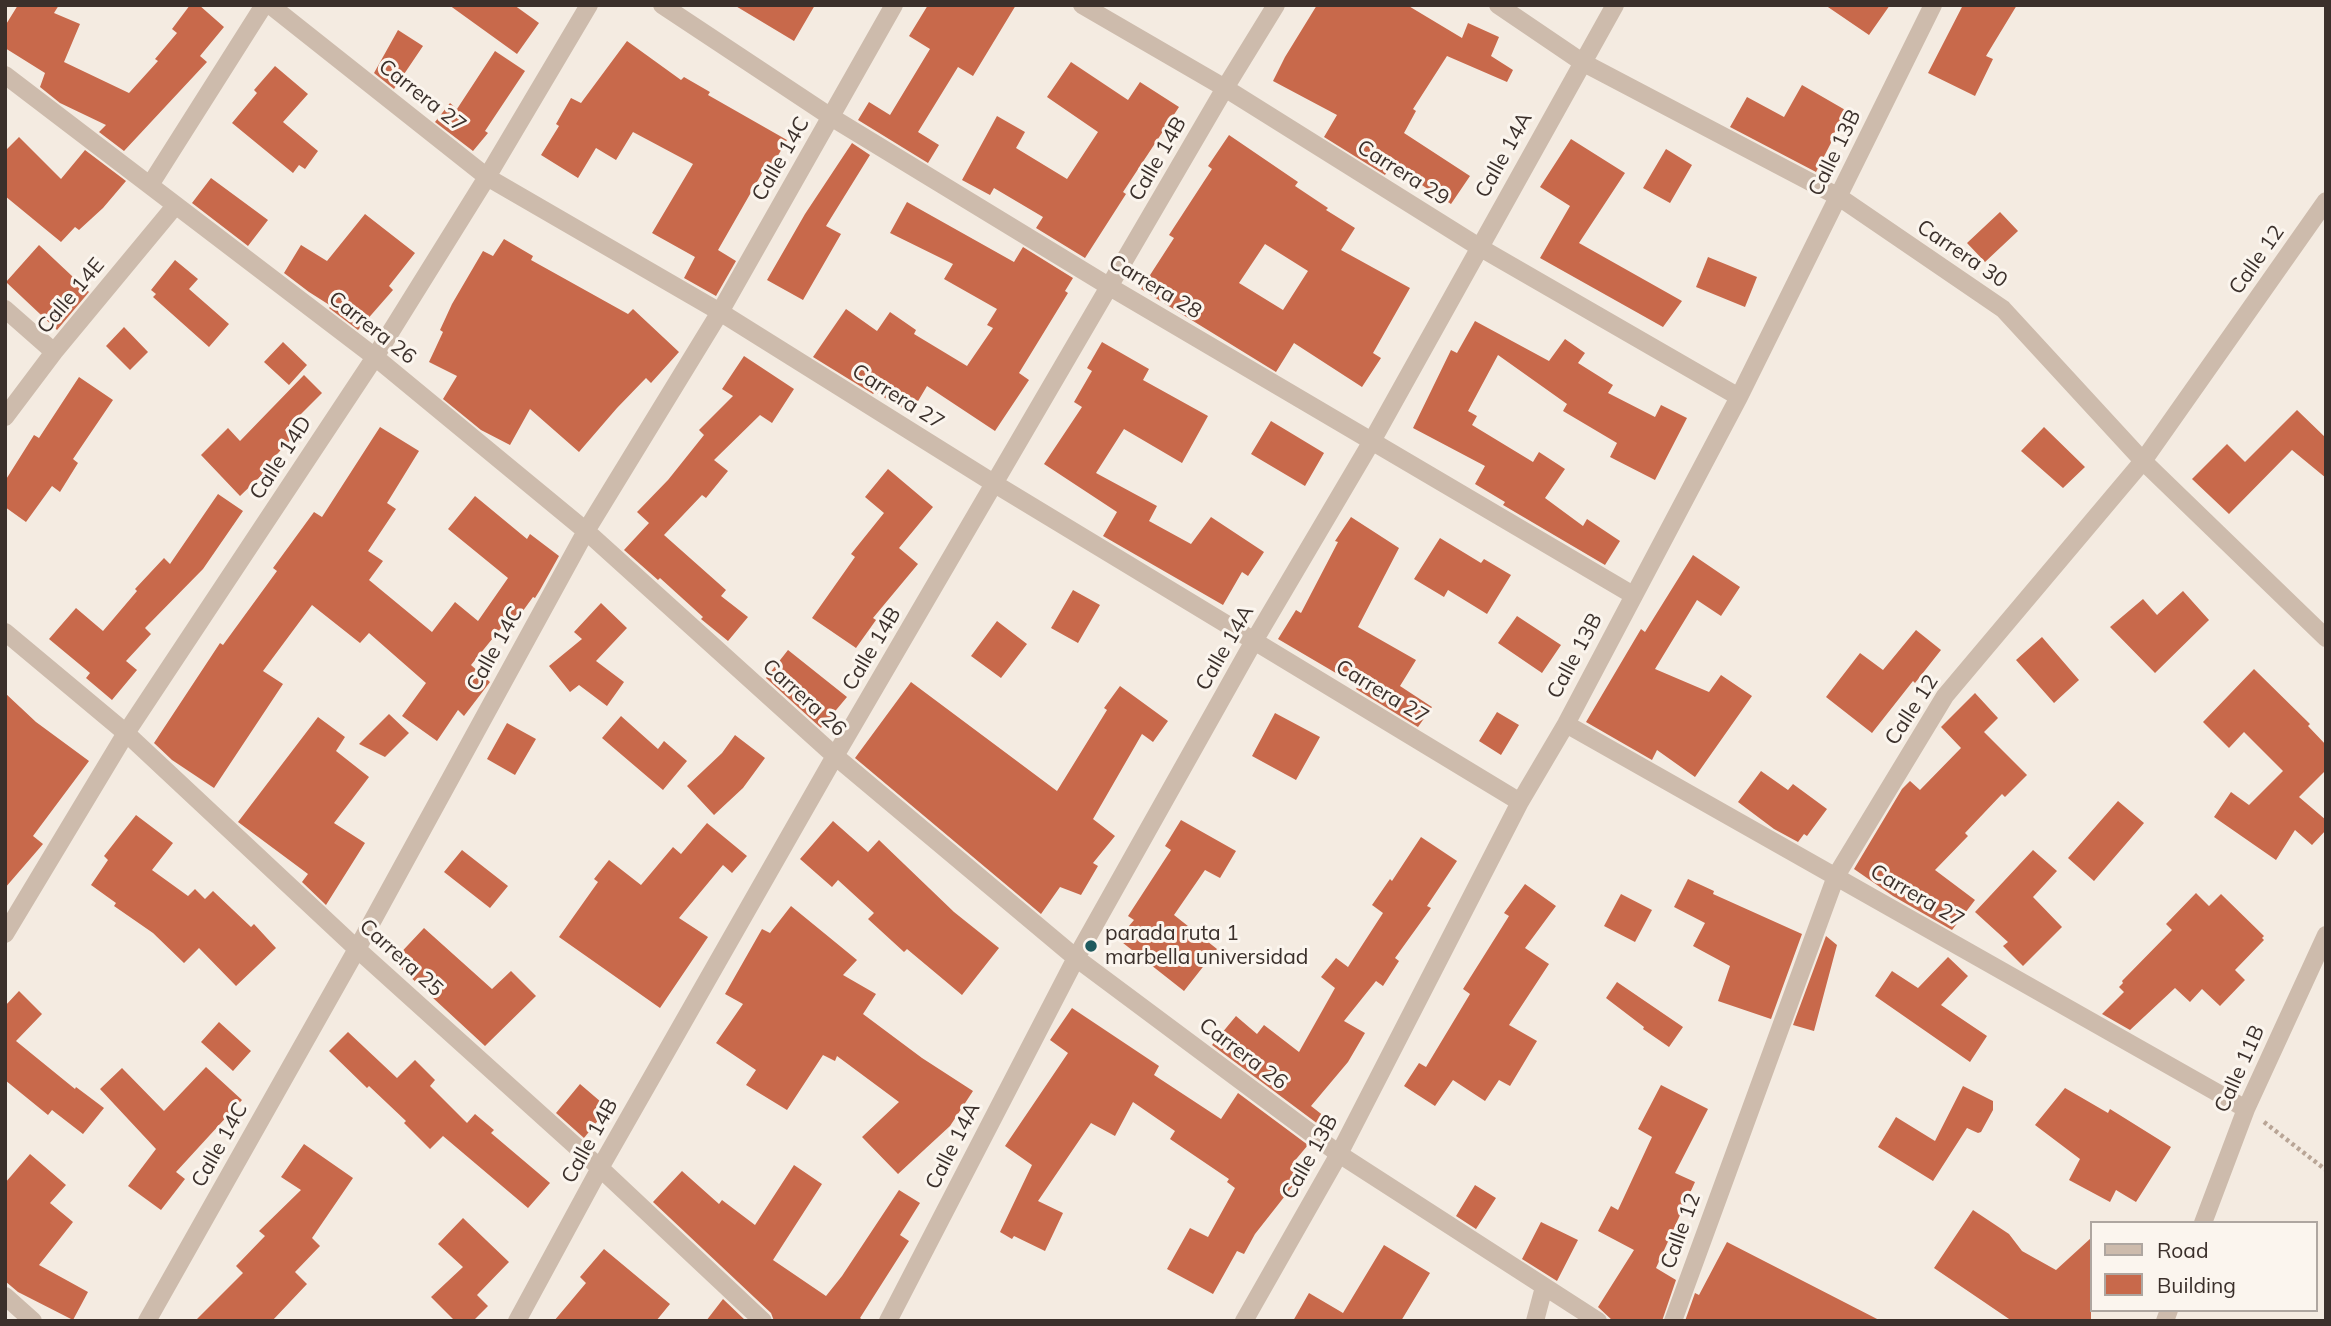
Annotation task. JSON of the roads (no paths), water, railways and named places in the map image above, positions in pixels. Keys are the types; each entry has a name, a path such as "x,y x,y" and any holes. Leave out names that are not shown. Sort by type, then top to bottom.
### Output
{"street":[{"path":"150,185 264,5"},
{"name":"Carrera 27","path":"270,5 487,177 720,312 995,484 1520,802"},
{"name":"Calle 14D","path":"5,934 126,733 375,357 487,177 589,5"},
{"name":"Carrera 28","path":"662,5 831,117 1111,287 1633,595"},
{"name":"Calle 14C","path":"147,1321 357,949 586,531 720,312 894,5"},
{"name":"Carrera 29","path":"1082,5 1225,88 1479,247 1739,397"},
{"name":"Calle 14B","path":"517,1321 600,1167 835,756 1276,5"},
{"name":"Carrera 30","path":"1498,5 1582,62 1839,197 2003,309 2143,461 2326,638"},
{"name":"Calle 14A","path":"888,1321 1076,958 1254,641 1372,441 1615,5"},
{"name":"Calle 13B","path":"1244,1321 1339,1154 1520,802 1566,724 1739,397 1933,5"},
{"name":"Carrera 26","path":"5,75 375,357 586,531 835,756 1076,958 1339,1154 1598,1321"},
{"name":"Calle 12","path":"1673,1321 1836,876 1945,696 2143,461 2326,201"},
{"name":"Calle 14E","path":"5,417 54,352 175,206"},
{"path":"5,309 54,352"},
{"name":"Carrera 25","path":"5,632 126,733 357,949 600,1167 763,1321"},
{"name":"Carrera 27","path":"1566,724 2246,1109"},
{"name":"Calle 11B","path":"2204,1221 2246,1109 2326,935"},
{"path":"1535,1321 1544,1287"},
{"path":"5,1296 33,1321"}],"place":[{"name":"parada ruta 1 marbella universidad","path":"1091,946"}]}
